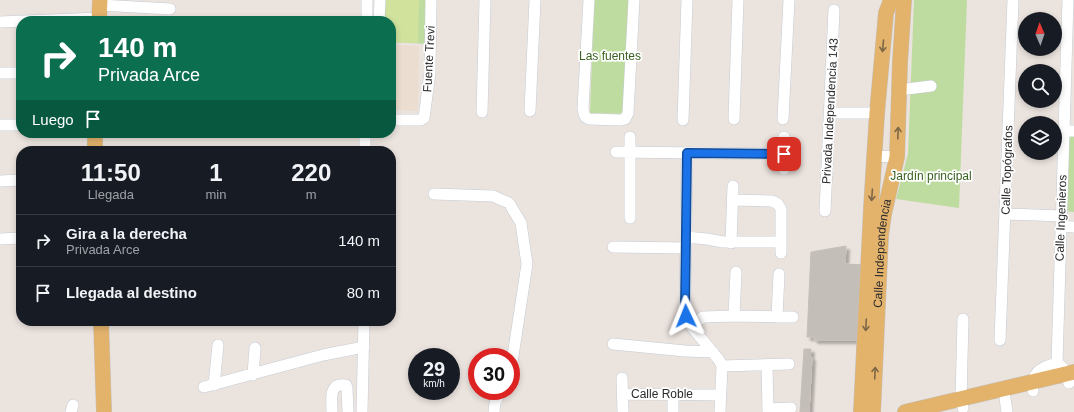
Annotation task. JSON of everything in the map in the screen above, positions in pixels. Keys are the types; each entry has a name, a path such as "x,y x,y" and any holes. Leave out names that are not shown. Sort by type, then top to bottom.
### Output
{"main road":[{"name":"Calle Independencia","path":"873,412 881,235 896,157 904,0"},
{"name":"Calle Independencia","path":"861,412 877,113 888,2"},
{"path":"92,326 94,412"},
{"path":"101,326 104,412"},
{"path":"905,412 962,403 1033,387 1068,375"},
{"path":"943,412 962,403 1006,405 1033,387"}],"street":[{"path":"367,0 367,16"},
{"path":"379,16 380,0"},
{"name":"Fuente Trevi","path":"396,120 421,120 424,118 430,72 431,0"},
{"path":"482,112 485,0"},
{"path":"530,111 535,0"},
{"path":"589,0 583,108 586,118 596,120 625,119 628,113 634,0"},
{"path":"683,120 687,0"},
{"path":"734,119 738,0"},
{"path":"783,119 789,0"},
{"name":"Calle Topógrafos","path":"1000,340 1013,0"},
{"name":"Calle Ingenieros","path":"1068,0 1069,131 1061,221 1068,375"},
{"path":"888,2 900,15 903,23"},
{"path":"55,16 100,11 170,9"},
{"name":"Privada Independencia 143","path":"825,211 834,10"},
{"path":"0,22 16,20"},
{"path":"0,73 16,73"},
{"path":"899,90 931,86"},
{"path":"830,113 877,113"},
{"path":"0,126 16,125"},
{"path":"630,136 630,218"},
{"path":"784,137 784,169"},
{"path":"616,152 784,154"},
{"path":"687,153 685,310 691,326 713,352 722,366 720,412"},
{"path":"875,156 896,157"},
{"path":"0,181 16,180"},
{"path":"731,243 733,186"},
{"path":"434,194 493,196 509,203 520,223 526,264 514,348"},
{"path":"613,247 686,242 731,243 780,248 781,209 778,204 772,201 733,200"},
{"path":"1006,214 1061,221 1074,227"},
{"path":"0,239 16,238"},
{"path":"734,316 736,272"},
{"path":"778,316 779,274"},
{"path":"685,310 698,313 703,317"},
{"path":"691,326 703,317 793,317"},
{"path":"962,403 963,319"},
{"path":"362,412 364,326"},
{"path":"685,352 700,336"},
{"path":"613,344 685,352 713,352"},
{"path":"218,345 209,386 323,355 364,347"},
{"path":"253,374 255,348"},
{"path":"722,366 790,364"},
{"path":"767,365 768,410 791,408"},
{"path":"1033,387 1034,378 1041,369 1047,365 1068,375"},
{"path":"622,378 623,394"},
{"path":"332,412 332,390 334,387 342,384 346,385 347,388 348,412"},
{"name":"Calle Roble","path":"623,412 623,394 720,395"},
{"path":"672,412 673,394"},
{"path":"494,412 496,400"}],"shaded area":[{"path":"396,45 419,46 418,111 396,110"}],"green space":[{"path":"382,0 428,0 427,44 396,42 396,16 382,16"},
{"path":"386,0 419,0 418,43 396,42 396,16 385,16"},
{"name":"Las fuentes","path":"594,0 629,0 625,114 590,113"},
{"name":"Jardín principal","path":"914,0 967,0 959,208 896,199 908,154"},
{"path":"1068,134 1074,135 1074,212 1064,211"}],"building":[{"path":"846,246 845,264 866,265 863,340 814,340 814,337 807,337 811,252"},
{"path":"804,349 811,349 810,357 812,357 809,412 800,412"}],"route":[{"path":"686,316 687,153 784,154"}]}
